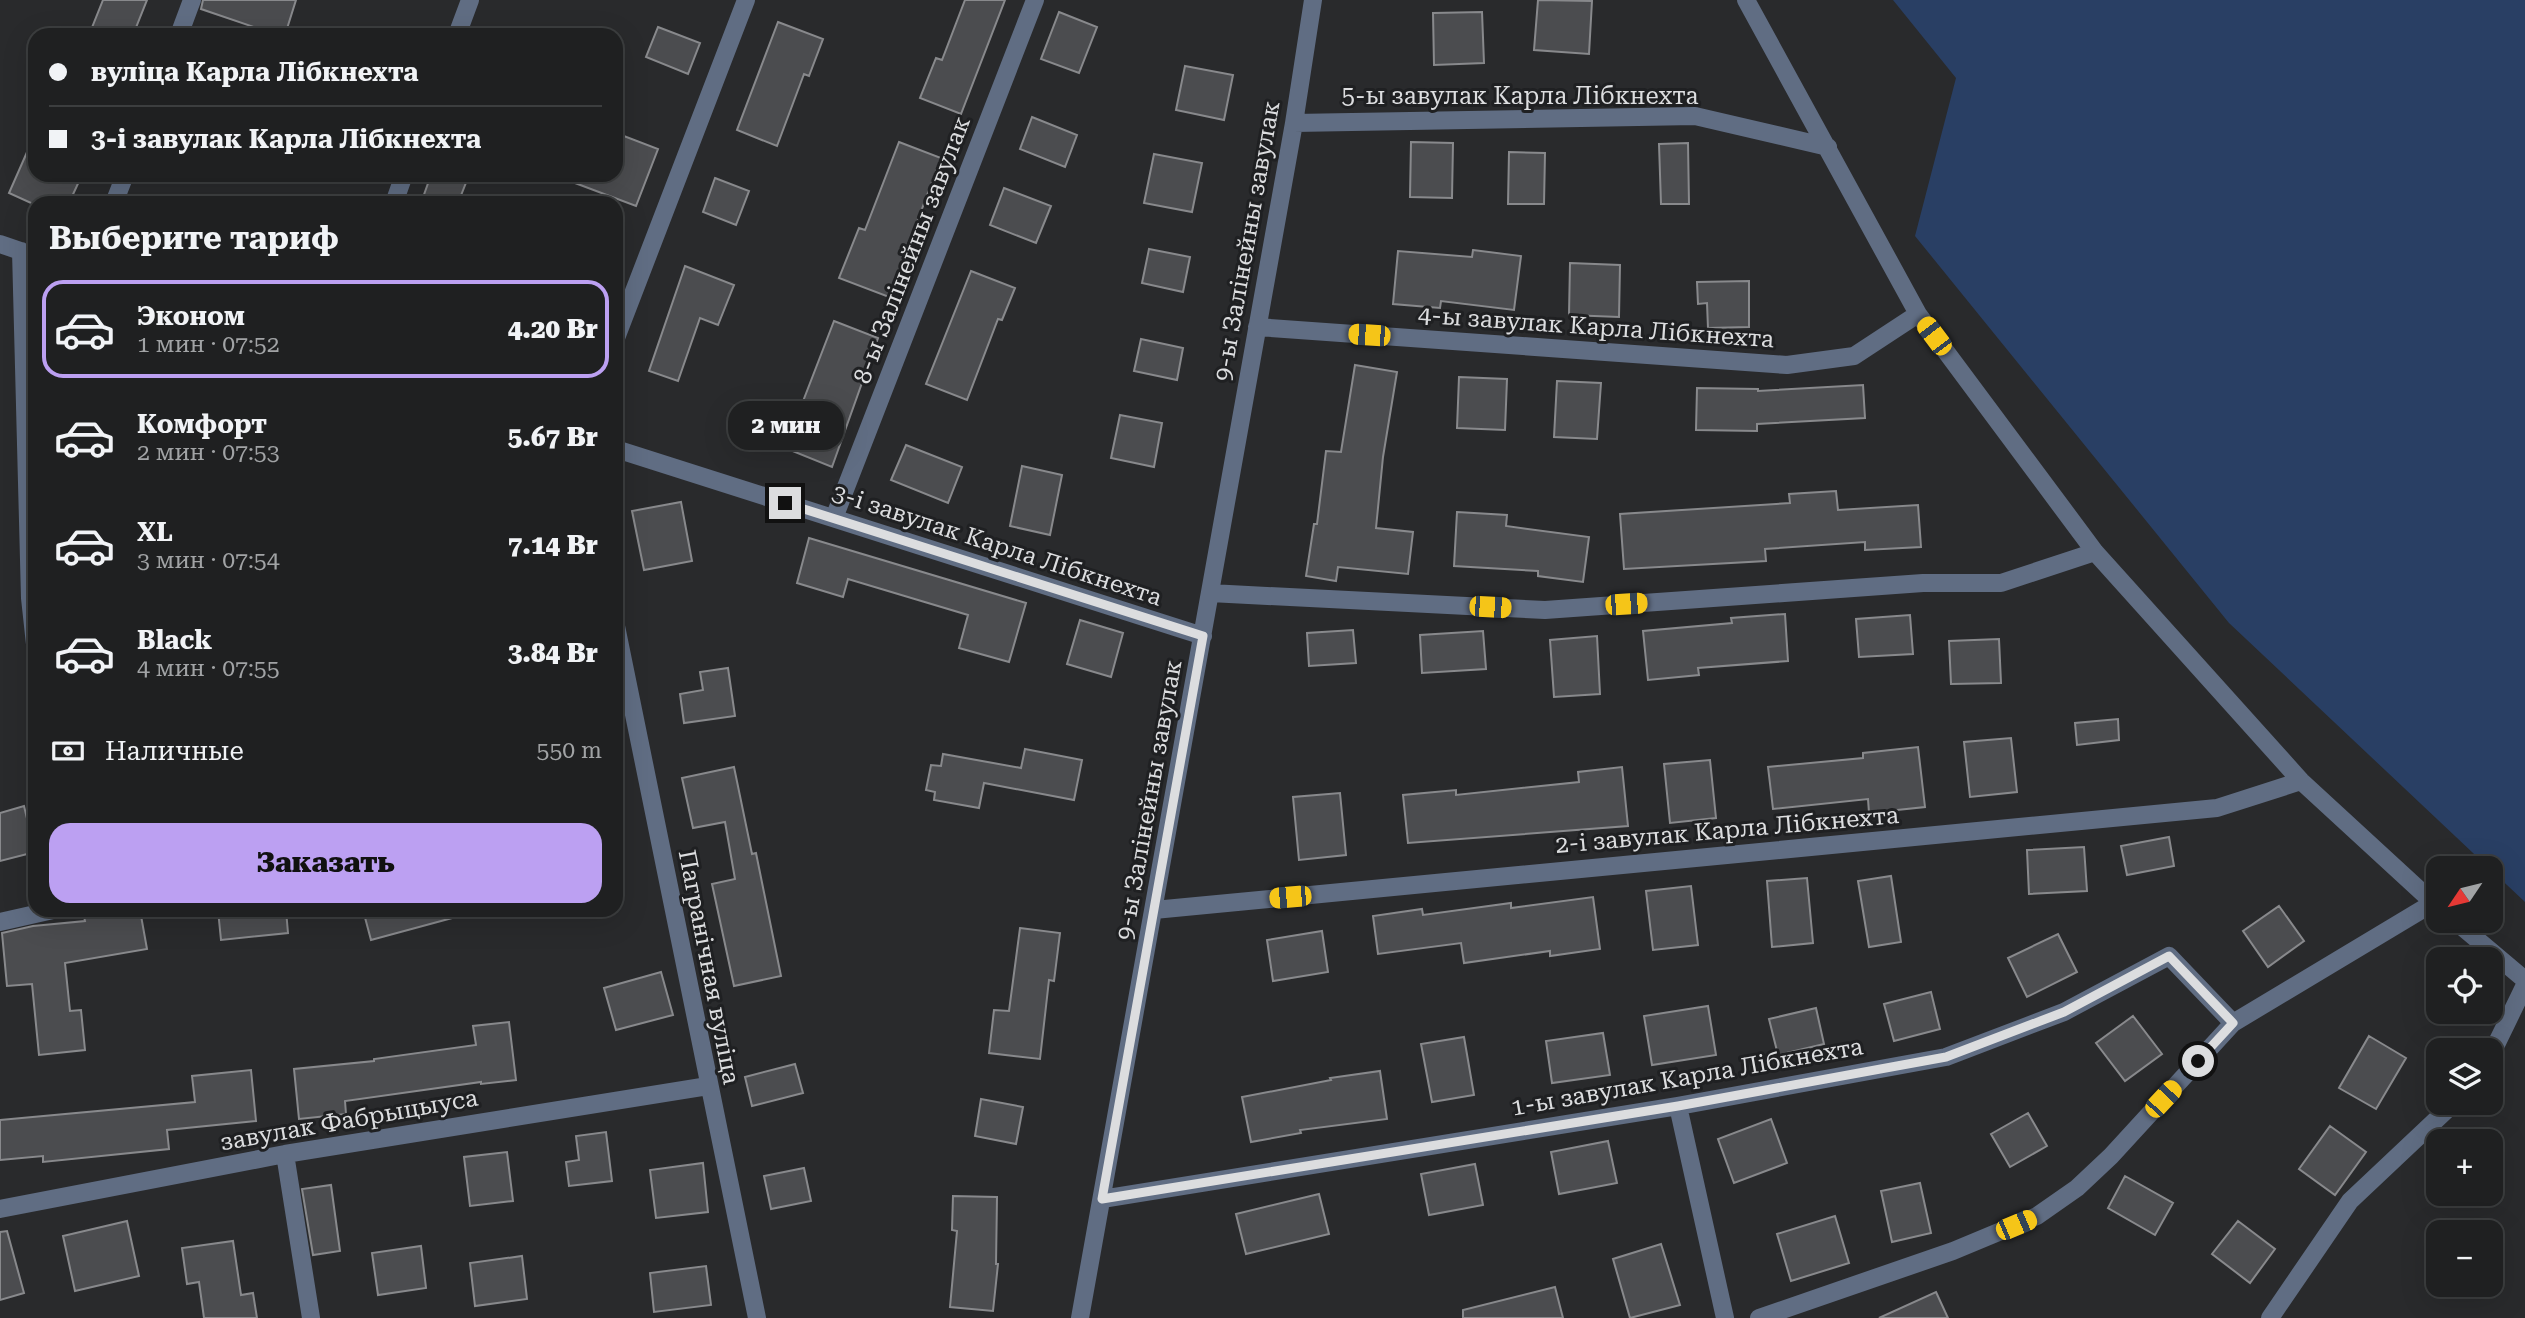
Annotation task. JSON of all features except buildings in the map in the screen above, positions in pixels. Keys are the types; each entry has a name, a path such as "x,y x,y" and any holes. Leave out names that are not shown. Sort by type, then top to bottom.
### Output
{"street":[{"path":"182,28 192,0"},
{"path":"460,28 470,0"},
{"path":"623,320 746,0"},
{"name":"8-ы Залінейны завулак","path":"834,518 1035,0"},
{"name":"9-ы Залінейны завулак","path":"1080,1318 1294,122 1313,0"},
{"path":"1746,0 1918,314 2095,552 2301,781 2426,896"},
{"name":"5-ы завулак Карла Лібкнехта","path":"1294,122 1695,116 1828,147"},
{"path":"0,244 28,253"},
{"name":"4-ы завулак Карла Лібкнехта","path":"1257,327 1787,365 1854,356 1918,314"},
{"name":"3-і завулак Карла Лібкнехта","path":"623,451 1203,636"},
{"path":"1210,593 1545,610 1923,583 2001,583 2095,552"},
{"name":"Пагранічная вуліца","path":"623,661 757,1318"},
{"name":"2-і завулак Карла Лібкнехта","path":"1154,910 2217,808 2301,781"},
{"path":"1759,1318 1953,1251 2037,1216 2077,1188 2111,1156 2233,1023 2426,911"},
{"path":"0,922 28,916"},
{"path":"2469,933 2525,983 2499,1038"},
{"name":"1-ы завулак Карла Лібкнехта","path":"1102,1199 1678,1106 1946,1057 2064,1012 2169,956 2233,1023"},
{"name":"завулак Фабрыцыуса","path":"0,1209 285,1154 708,1086"},
{"path":"1678,1106 1725,1318"},
{"path":"2270,1318 2350,1201 2441,1115"},
{"path":"285,1154 311,1318"}],"shaded area":[{"path":"1893,0 2525,0 2525,902 2503,881 2503,856 2476,856 2229,623 1915,236 1956,78"}],"route":[{"path":"785,503 1203,636 1102,1199 1678,1106 1946,1057 2064,1012 2169,956 2233,1023 2198,1061"}]}
